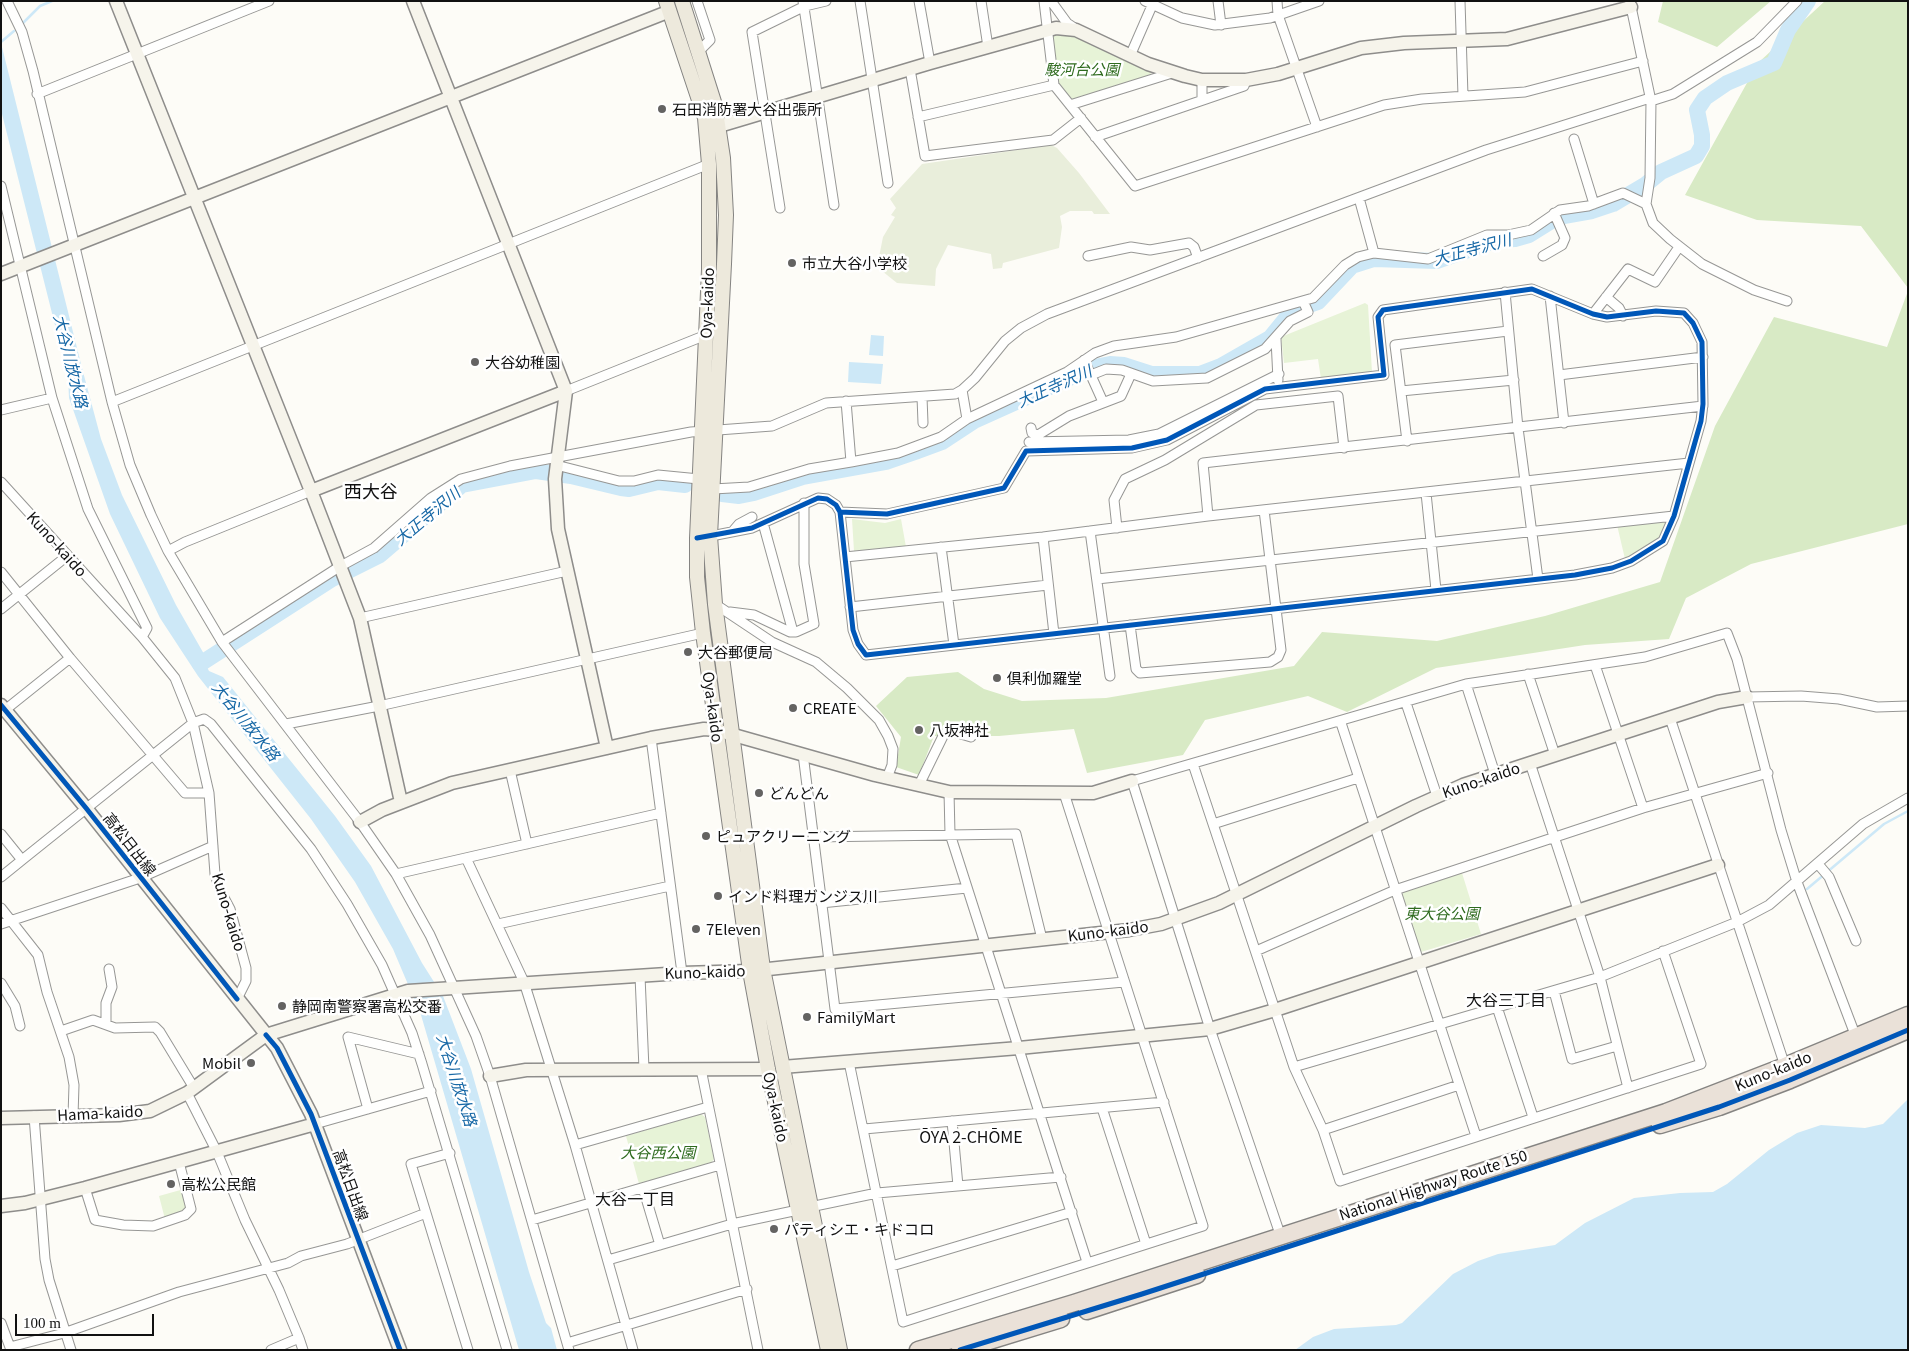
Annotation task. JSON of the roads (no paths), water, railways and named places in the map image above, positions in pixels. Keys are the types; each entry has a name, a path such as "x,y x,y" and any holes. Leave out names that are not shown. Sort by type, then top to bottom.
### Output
{"highway":[{"name":"Kuno-kaido","path":"1636,1122 1787,1073 1856,1037 1908,1015"},
{"name":"National Highway Route 150","path":"960,1350 1142,1294 1718,1107 1787,1073 1908,1030"},
{"name":"National Highway Route 150","path":"918,1350 1281,1237 1636,1122"}],"main road":[{"name":"Oya-kaido","path":"682,1 699,51 726,215 708,430 699,479 704,537 715,604 732,735 757,970"},
{"name":"Oya-kaido","path":"668,6 713,128 710,164 706,336 708,430 712,490 697,577 703,633 716,730 757,970 804,1208 828,1350"},
{"name":"Oya-kaido","path":"804,1208 840,1350"}],"street":[{"path":"7,1 22,32 112,402 130,465 168,551 224,645 360,822 396,874 430,935 476,1036 490,1076 568,1346 747,1289"},
{"path":"116,1 360,618 401,802"},
{"path":"37,94 269,1"},
{"path":"412,1 566,391 556,468 558,529 607,748"},
{"path":"697,1 710,40 699,51"},
{"path":"780,208 752,32 804,3 826,1"},
{"path":"860,1 888,183"},
{"path":"919,1 930,62"},
{"path":"981,1 988,47"},
{"path":"1044,1 1054,85 1135,186 1384,105 1407,100 1525,92 1643,61"},
{"path":"1051,1 1067,23 1084,34 1172,73 1202,80 1246,80 1296,68 1347,51 1375,45 1462,42 1520,37 1631,4 1651,99 1649,182 1646,204 1653,223 1678,247 1702,264 1736,282 1787,301"},
{"path":"1218,1 1220,25"},
{"path":"1277,1 1278,15 1317,126"},
{"path":"1130,56 1150,2 1182,18 1201,24 1220,25 1249,22 1278,15 1319,1"},
{"path":"1460,1 1463,96"},
{"path":"224,645 342,572 374,548 431,498 461,479 556,468 708,430 772,426 818,404 955,394 962,390 1005,342 1021,328 1047,314 1519,138 1673,94 1757,42 1797,1"},
{"path":"804,3 834,206"},
{"path":"1,274 451,98 668,6"},
{"path":"713,128 818,98 930,62 1048,30 1063,28 1084,34"},
{"path":"910,69 924,156 1053,140 1080,118"},
{"path":"1070,105 1172,73"},
{"path":"1202,80 1202,100"},
{"path":"1095,136 1244,86 1246,80"},
{"path":"918,117 1054,85"},
{"path":"1574,139 1594,204"},
{"path":"112,402 710,164"},
{"path":"1,186 52,398 88,509 147,628 142,637"},
{"path":"1091,374 1106,369 1153,381 1207,378 1265,349 1276,339 1300,307 1313,298 1344,265 1358,257 1374,253 1428,259 1488,235 1508,235 1531,230 1555,216 1560,210 1594,204 1623,193 1631,195 1646,204"},
{"path":"1358,198 1374,253"},
{"path":"1544,256 1562,245 1565,238 1555,216"},
{"path":"1088,256 1130,247 1150,250 1189,243 1194,247 1198,258"},
{"path":"1593,314 1628,269 1655,282 1678,247"},
{"path":"704,537 763,523 818,498 836,505 840,512 853,630 858,644 866,655 1538,579 1612,568 1631,561 1663,541 1674,516 1701,422 1702,342 1696,329 1684,313 1656,311 1608,317 1593,314 1532,289 1383,310 1378,317 1384,375 1265,389 1167,440 1132,448 1026,451 1004,488 887,514 840,512"},
{"path":"1505,292 1518,428 1538,579"},
{"path":"1550,296 1564,422"},
{"path":"1606,297 1619,308 1622,316"},
{"path":"712,490 749,488 809,469 898,453 941,437 967,419 1067,372 1095,353 1114,346 1176,337 1300,307"},
{"path":"1407,441 1395,345 1508,331"},
{"path":"168,551 194,538 311,491 706,336"},
{"path":"1276,339 1278,387"},
{"path":"1559,375 1703,357"},
{"path":"1085,361 1103,402"},
{"path":"1030,428 1032,433 1038,435 1070,416 1121,396 1131,374"},
{"path":"1029,442 1129,440 1159,434 1278,374"},
{"path":"1401,391 1514,380"},
{"path":"962,390 967,419"},
{"path":"1117,528 1114,500 1125,479 1165,460 1256,405 1338,396 1344,448"},
{"path":"922,397 923,423"},
{"path":"2,407 52,398"},
{"path":"846,401 851,462"},
{"path":"1208,516 1203,463 1702,406"},
{"path":"845,557 1043,537 1208,516 1689,463"},
{"path":"556,468 620,481 634,482 658,475 699,479"},
{"name":"Kuno-kaido","path":"1,482 142,637 176,678 193,724 209,794 215,874 220,890 230,909 246,968 246,981 237,999"},
{"path":"1426,492 1436,590"},
{"path":"730,612 754,615 793,632 814,624 804,564 804,503"},
{"path":"1130,625 1136,669 1140,673 1270,662 1278,657 1281,650 1264,510"},
{"path":"1096,579 1674,516"},
{"path":"733,531 739,524 752,517"},
{"path":"763,523 793,632"},
{"path":"1090,531 1110,676"},
{"path":"1043,537 1054,634"},
{"path":"941,547 954,645"},
{"path":"1,609 67,556"},
{"path":"360,618 567,571"},
{"path":"1,572 70,658 185,794 209,794"},
{"path":"850,607 1048,585"},
{"path":"715,604 730,612 772,642 816,662 847,688 879,720 893,749 892,764 888,778"},
{"path":"286,724 380,706 703,633"},
{"path":"360,822 401,802 452,783 652,738 704,729 716,730 888,778 949,792 1093,793 1341,723 1466,684 1645,657 1727,633 1737,659 1768,773 1781,830 1797,882 1856,1037"},
{"path":"3,708 70,658"},
{"path":"1595,665 1643,808"},
{"path":"1528,674 1555,755"},
{"path":"1466,684 1495,774"},
{"path":"1747,696 1801,696 1839,699 1877,706 1908,706"},
{"name":"Kuno-kaido","path":"266,1035 394,994 524,982 757,970 1144,928 1176,920 1206,909 1437,796 1495,774 1618,734 1718,702 1747,696"},
{"path":"1406,702 1437,796"},
{"name":"高松日出線","path":"3,708 86,808 237,999"},
{"path":"1670,718 1787,1073"},
{"path":"1,877 193,724 204,719 211,724 311,849 359,925 394,994 419,1054 431,1091 507,1350"},
{"path":"1341,723 1373,827 1476,1136"},
{"path":"919,786 944,734 954,732 971,737"},
{"path":"652,738 682,973"},
{"path":"802,754 835,1009 1124,982"},
{"path":"1530,763 1600,977 1628,1088"},
{"path":"1193,764 1294,1067 1323,1130 1340,1181 1701,1064 1663,951"},
{"path":"510,770 527,844"},
{"path":"1256,951 1395,890 1694,792 1768,773"},
{"path":"1213,824 1358,778"},
{"path":"1132,781 1210,1029 1281,1237"},
{"path":"949,792 950,834 1087,1262"},
{"path":"849,1062 904,1322 1203,1226 1143,1036 1107,932 1064,793"},
{"path":"1294,1067 1600,977 1737,922 1769,905 1863,824 1908,798"},
{"path":"396,874 661,813"},
{"path":"1,834 22,860"},
{"path":"813,837 1016,834 1042,939"},
{"path":"1,924 140,878 213,846"},
{"path":"466,858 524,982 552,1070 633,1350"},
{"path":"1818,864 1830,877 1856,941"},
{"path":"490,1076 526,1070 775,1068 1019,1048 1210,1029 1275,1010 1718,865"},
{"path":"498,924 670,886"},
{"path":"821,903 967,888"},
{"path":"1,908 38,955 47,992 69,1057 74,1085 73,1116"},
{"path":"106,1023 106,1003 112,987 109,969"},
{"path":"640,976 644,1069"},
{"path":"1,983 15,1006 20,1026"},
{"path":"1554,990 1572,1059 1618,1046"},
{"path":"237,999 266,1035"},
{"path":"1497,1007 1533,1117"},
{"path":"61,1031 93,1020 106,1023 115,1028 148,1025 160,1032 191,1091 267,1268 294,1322 303,1350"},
{"name":"高松日出線","path":"266,1035 277,1048 315,1124 400,1350"},
{"name":"Hama-kaido","path":"1,1118 136,1113 161,1107 191,1091 266,1035"},
{"path":"368,1109 348,1037 419,1054"},
{"path":"701,1069 758,1350"},
{"path":"1323,1130 1458,1085"},
{"path":"1,1206 41,1200 431,1091"},
{"path":"864,1129 1164,1102"},
{"path":"574,1145 708,1107"},
{"path":"1102,1108 1146,1244"},
{"path":"34,1116 45,1259 64,1333 71,1350"},
{"path":"952,1121 958,1186"},
{"path":"450,1153 411,1164 465,1349"},
{"path":"85,1188 95,1220 123,1226 153,1226 185,1215 191,1209 179,1162"},
{"path":"532,1220 720,1165"},
{"path":"608,1260 732,1224 877,1193 1061,1177"},
{"path":"643,1188 660,1245"},
{"path":"892,1266 1072,1212"},
{"path":"1,1323 10,1348 64,1333 163,1298 358,1239 426,1213"},
{"path":"271,1350 299,1338"}],"water":[{"name":"大谷川放水路","path":"1,43 101,439 122,495 176,605 204,654 211,659 207,667 209,671 223,677 335,816 371,866 422,963 443,996 471,1069 529,1272 546,1323 551,1328 557,1350 519,1350 421,1015 393,949 355,882 311,819 198,676 160,618 110,514 69,398 68,377 1,110"},
{"path":"871,335 884,336 883,356 869,355"},
{"path":"849,362 883,364 881,384 848,382"},
{"path":"1908,1099 1908,1350 1295,1350 1313,1337 1334,1329 1402,1323 1453,1274 1478,1261 1498,1254 1555,1245 1585,1223 1634,1198 1680,1193 1713,1192 1727,1184 1769,1150 1797,1133 1821,1125 1865,1128 1883,1124"}],"waterway":[{"path":"21,25 40,6 52,1"},
{"name":"大正寺沢川","path":"722,494 739,496 803,477 886,462 942,442 974,421 1094,367 1110,364 1124,365 1152,374 1200,374 1221,366 1270,338 1292,311 1318,302 1352,266 1374,259 1437,261 1497,240 1515,239 1529,235 1558,217 1592,211 1613,204 1645,185 1661,172 1696,156 1702,146 1702,135 1697,110 1705,98 1727,83 1774,63 1788,30 1808,1"},
{"path":"1,42 14,31"},
{"name":"大正寺沢川","path":"200,664 332,579 380,555 462,485 536,471 571,476 629,489 658,482 685,485"},
{"path":"1807,889 1884,824 1908,811"}],"place":[{"name":"石田消防署大谷出張所","path":"662,109"},
{"name":"市立大谷小学校","path":"792,263"},
{"name":"大谷幼稚園","path":"475,362"},
{"name":"大谷郵便局","path":"688,652"},
{"name":"倶利伽羅堂","path":"997,678"},
{"name":"CREATE","path":"793,708"},
{"name":"八坂神社","path":"919,730"},
{"name":"どんどん","path":"759,793"},
{"name":"ピュアクリーニング","path":"706,836"},
{"name":"インド料理ガンジス川","path":"718,896"},
{"name":"7Eleven","path":"696,929"},
{"name":"静岡南警察署高松交番","path":"282,1006"},
{"name":"FamilyMart","path":"807,1017"},
{"name":"Mobil","path":"251,1063"},
{"name":"高松公民館","path":"171,1184"},
{"name":"パティシエ・キドコロ","path":"774,1229"}],"district":[{"name":"西大谷","path":"371,491"},
{"name":"大谷三丁目","path":"1506,1000"},
{"name":"ŌYA 2-CHŌME","path":"971,1137"},
{"name":"大谷一丁目","path":"635,1199"}],"park label":[{"name":"駿河台公園","path":"1082,69"},
{"name":"東大谷公園","path":"1442,913"},
{"name":"大谷西公園","path":"658,1152"}]}
